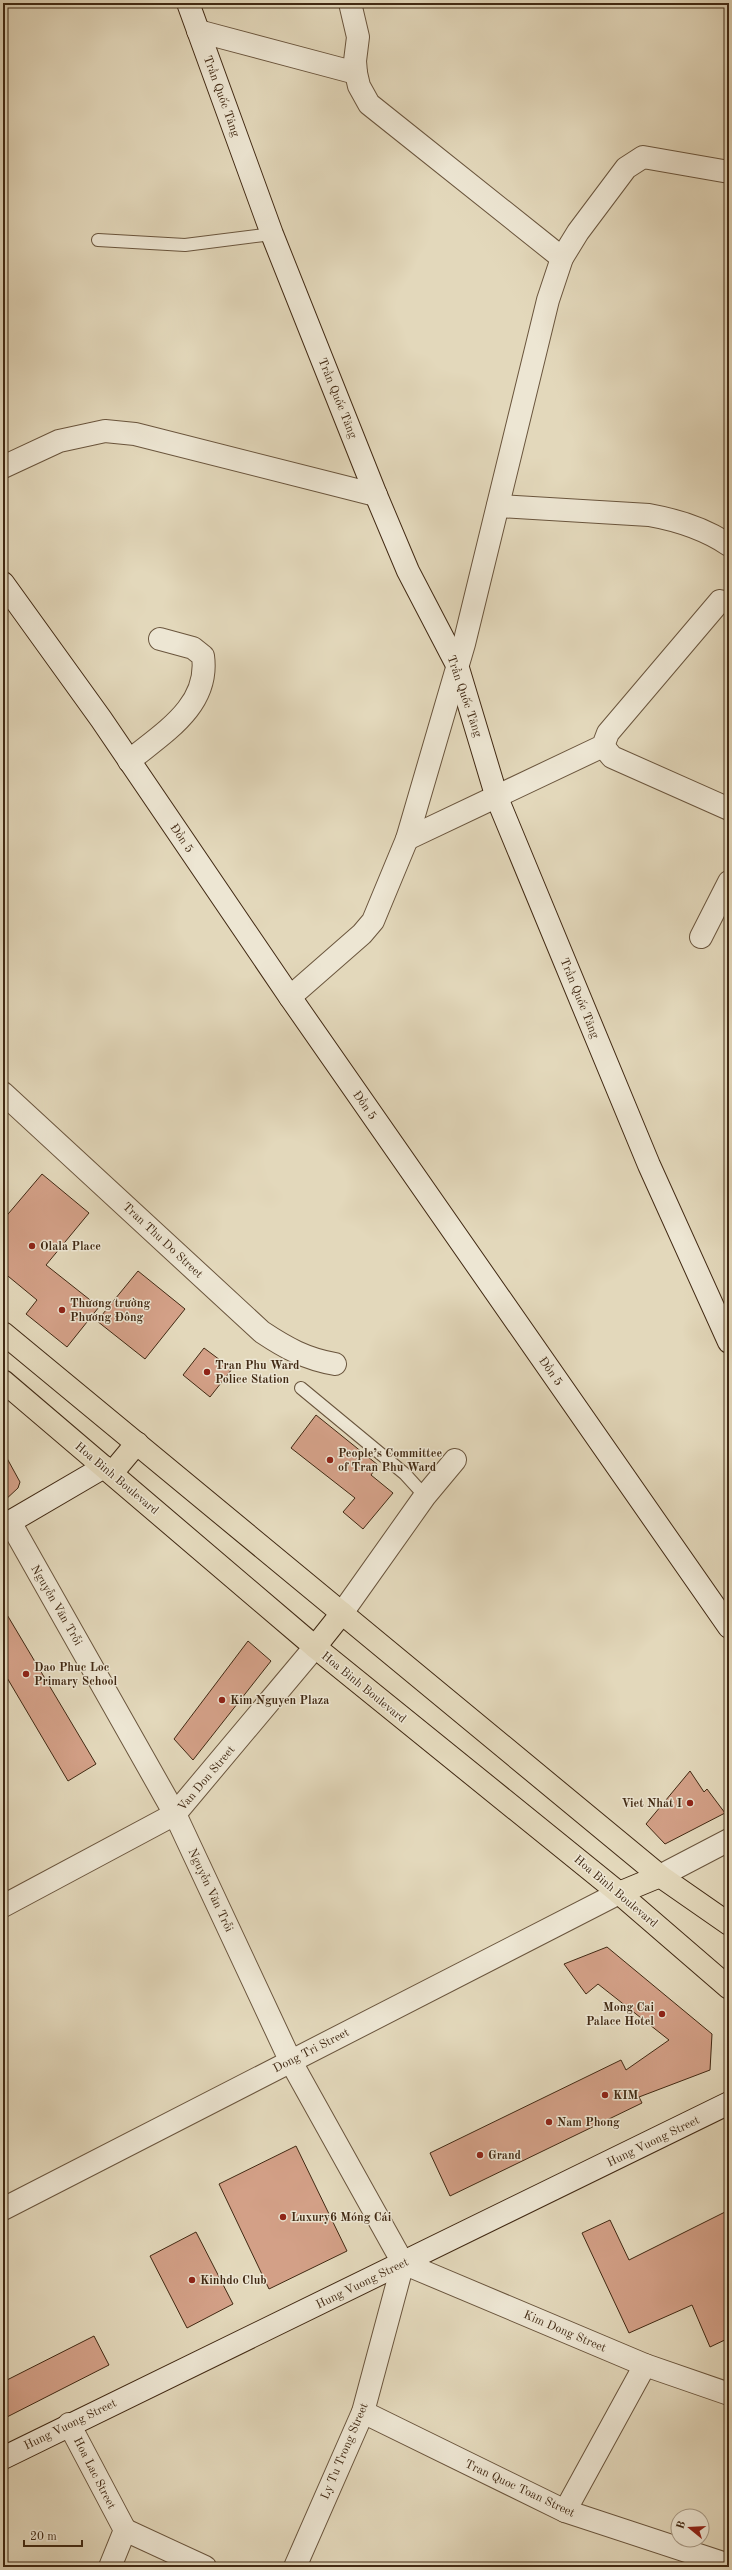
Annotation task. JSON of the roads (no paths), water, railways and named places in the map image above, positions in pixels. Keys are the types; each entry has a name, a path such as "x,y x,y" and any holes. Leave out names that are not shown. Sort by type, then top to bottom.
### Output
{"highway":[{"path":"3,1333 660,1876 729,1924"},
{"name":"Hoa Binh Boulevard","path":"3,1381 315,1647 619,1893 729,1988"},
{"path":"108,1470 137,1443"},
{"path":"315,1647 342,1613"},
{"path":"619,1893 660,1876"}],"street":[{"name":"Trần Quốc Tảng","path":"188,3 272,234 376,495 408,571 457,665 497,798 649,1165 729,1342"},
{"path":"350,3 358,37 355,61 356,73 359,86 369,104 562,258"},
{"path":"198,31 356,73"},
{"path":"290,998 362,934 373,921 407,838 457,665 498,506 548,300 562,258 578,232 626,168 643,157 729,172"},
{"path":"3,467 59,441 105,431 135,434 376,495"},
{"path":"498,506 649,515 666,518 714,535 729,545"},
{"name":"Đồn 5","path":"3,583 129,761 290,998 729,1627"},
{"path":"407,838 497,798 603,746 608,733 720,601"},
{"path":"129,761 180,720 192,706 205,669 203,656 193,648 160,639"},
{"path":"603,746 612,757 729,809"},
{"path":"701,937 729,882"},
{"name":"Tran Thu Do Street","path":"3,1093 262,1332 288,1350 311,1360 335,1364"},
{"path":"342,1613 425,1496 455,1460"},
{"path":"6,1524 108,1470"},
{"name":"Nguyễn Văn Trỗi","path":"6,1524 175,1814 290,2060 403,2263"},
{"name":"Van Don Street","path":"3,1906 175,1814 315,1647"},
{"path":"660,1876 729,1840"},
{"name":"Dong Tri Street","path":"6,2200 290,2060 619,1893"},
{"name":"Hung Vuong Street","path":"3,2458 69,2424 726,2106"},
{"name":"Kim Dong Street","path":"403,2263 645,2365 729,2394"},
{"name":"Ly Tu Trong Street","path":"294,2567 363,2412 403,2263"},
{"path":"565,2511 645,2365"},
{"name":"Tran Quoc Toan Street","path":"363,2412 565,2511 729,2565"},
{"name":"Hoa Lac Street","path":"69,2424 125,2530"},
{"path":"110,2567 125,2530 205,2567"}],"lane":[{"path":"98,240 185,245 272,234"},
{"path":"301,1388 405,1474 425,1496"}],"place":[{"name":"Olala Place","path":"32,1246"},
{"name":"Thương trường Phương Đông","path":"62,1310"},
{"name":"Tran Phu Ward Police Station","path":"207,1372"},
{"name":"People’s Committee of Tran Phu Ward","path":"330,1460"},
{"name":"Dao Phuc Loc Primary School","path":"26,1674"},
{"name":"Kim Nguyen Plaza","path":"222,1700"},
{"name":"Viet Nhat I","path":"690,1803"},
{"name":"Mong Cai Palace Hotel","path":"662,2014"},
{"name":"KIM","path":"605,2095"},
{"name":"Nam Phong","path":"549,2122"},
{"name":"Grand","path":"480,2155"},
{"name":"Luxury6 Móng Cái","path":"283,2217"},
{"name":"Kinhdo Club","path":"192,2280"}]}
